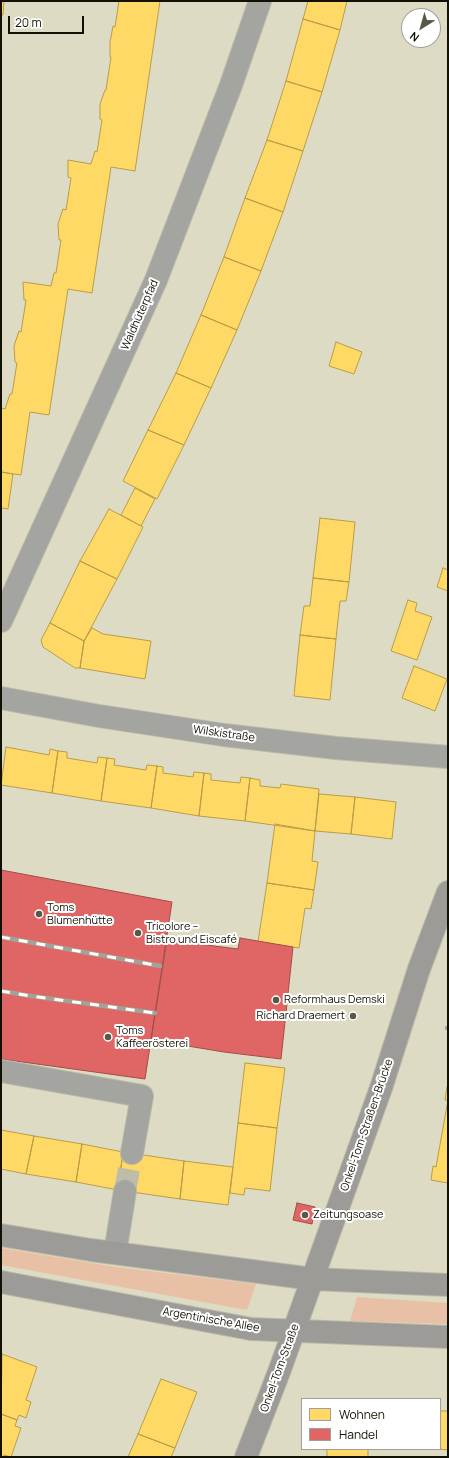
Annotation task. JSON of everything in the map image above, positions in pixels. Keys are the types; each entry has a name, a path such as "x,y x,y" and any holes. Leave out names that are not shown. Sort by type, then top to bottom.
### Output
{"main road":[{"name":"Onkel-Tom-Straßen-Brücke","path":"312,1279 381,1088 419,969 448,892"},
{"path":"1,1235 114,1253 312,1279 448,1285"},
{"name":"Onkel-Tom-Straße","path":"246,1457 294,1332 312,1279"},
{"name":"Argentinische Allee","path":"1,1282 251,1329 294,1332 448,1337"}],"street":[{"name":"Waldhüterpfad","path":"1,621 156,280 231,85 260,1"},
{"name":"Wilskistraße","path":"1,698 99,716 224,735 336,748 448,757"},
{"path":"1,1071 142,1096 132,1153"},
{"path":"114,1253 126,1191"}],"shaded area":[{"path":"1,1248 116,1267 256,1284 247,1310 1,1265"},
{"path":"357,1297 448,1303 448,1324 350,1321"}],"building: Wohnen":[{"path":"1,1 4,1 3,15 1,15"},
{"path":"119,1 160,1 135,171 111,167 92,293 68,289 49,415 30,412 21,475 1,472 1,408 5,409 10,394 12,394 17,363 15,362 14,346 19,331 21,332 26,300 24,300 23,282 51,286 54,273 56,273 61,240 59,240 58,224 63,209 66,210 71,178 68,177 68,160 91,164 95,151 97,152 102,120 100,119 100,104 106,90 111,57 110,42 113,26 115,27"},
{"path":"308,1 347,1 340,30 303,19"},
{"path":"303,19 340,30 322,92 286,81"},
{"path":"286,81 322,92 303,151 267,140"},
{"path":"267,140 303,151 283,212 245,198"},
{"path":"245,198 283,212 261,271 224,257"},
{"path":"224,257 261,271 237,330 201,315"},
{"path":"201,315 237,330 211,388 176,373"},
{"path":"336,342 362,352 354,374 329,366"},
{"path":"176,373 211,388 184,445 148,430"},
{"path":"148,430 184,445 157,499 123,481"},
{"path":"1,472 13,474 8,509 1,508"},
{"path":"135,488 155,499 141,526 121,515"},
{"path":"109,509 143,527 117,579 80,561"},
{"path":"320,518 355,522 349,582 313,578"},
{"path":"80,561 117,579 84,641 50,623"},
{"path":"443,568 448,570 448,591 437,587"},
{"path":"313,578 349,582 346,601 340,601 336,639 300,635 304,606 310,606"},
{"path":"408,600 417,603 415,611 432,617 417,660 391,651"},
{"path":"50,623 84,641 80,668 75,668 43,647 41,640"},
{"path":"92,628 103,634 151,641 145,679 80,668 84,641"},
{"path":"300,635 336,639 330,700 294,696"},
{"path":"414,666 447,679 435,711 402,698"},
{"path":"6,747 49,755 50,749 58,751 52,793 1,785"},
{"path":"58,751 67,752 67,758 97,763 98,757 107,758 101,801 52,793"},
{"path":"107,758 115,759 114,765 146,770 147,765 157,766 151,808 101,801"},
{"path":"157,766 163,767 163,773 193,777 194,772 204,773 199,816 151,808"},
{"path":"204,773 211,774 211,780 240,783 241,777 250,778 245,821 199,816"},
{"path":"250,778 260,780 260,786 280,788 281,784 319,789 315,831 245,821"},
{"path":"319,794 355,797 351,834 315,831"},
{"path":"355,797 396,802 392,839 351,834"},
{"path":"275,824 315,831 312,861 318,862 314,890 267,883"},
{"path":"267,883 314,890 311,909 305,908 299,948 258,942"},
{"path":"245,1063 285,1068 277,1128 238,1123"},
{"path":"447,1087 448,1100 445,1100"},
{"path":"448,1100 448,1183 431,1180 433,1166 436,1167"},
{"path":"238,1123 277,1128 270,1191 245,1188 244,1195 230,1193"},
{"path":"1,1130 34,1136 26,1174 1,1169"},
{"path":"34,1136 82,1144 76,1182 26,1174"},
{"path":"82,1144 123,1152 118,1190 76,1182"},
{"path":"123,1152 184,1161 180,1199 118,1190"},
{"path":"184,1161 233,1167 228,1205 180,1199"},
{"path":"2,1354 37,1367 26,1400 31,1402 26,1418 19,1415 17,1420 1,1414"},
{"path":"161,1379 197,1392 175,1448 138,1434"},
{"path":"441,1411 448,1411 448,1450 441,1449"},
{"path":"1,1414 17,1420 15,1426 21,1428 11,1457 4,1455 1,1457"},
{"path":"138,1434 175,1448 171,1457 128,1457"},
{"path":"327,1450 368,1450 368,1457 327,1457"}],"building: Handel":[{"path":"1,870 172,902 145,1079 1,1059"},
{"path":"240,938 293,947 281,1059 224,1052 151,1040 167,940 238,949"},
{"path":"297,1203 315,1207 312,1224 293,1220"}],"tunnel":[{"path":"125,1191 132,1153"}],"railway":[{"path":"1,937 160,966"},
{"path":"1,991 155,1013"}],"place":[{"name":"Toms Blumenhütte","path":"39,914"},
{"name":"Tricolore – Bistro und Eiscafé","path":"138,933"},
{"name":"Reformhaus Demski","path":"276,1000"},
{"name":"Richard Draemert","path":"353,1016"},
{"name":"Toms Kaffeerösterei","path":"108,1037"},
{"name":"Zeitungsoase","path":"305,1215"}]}
